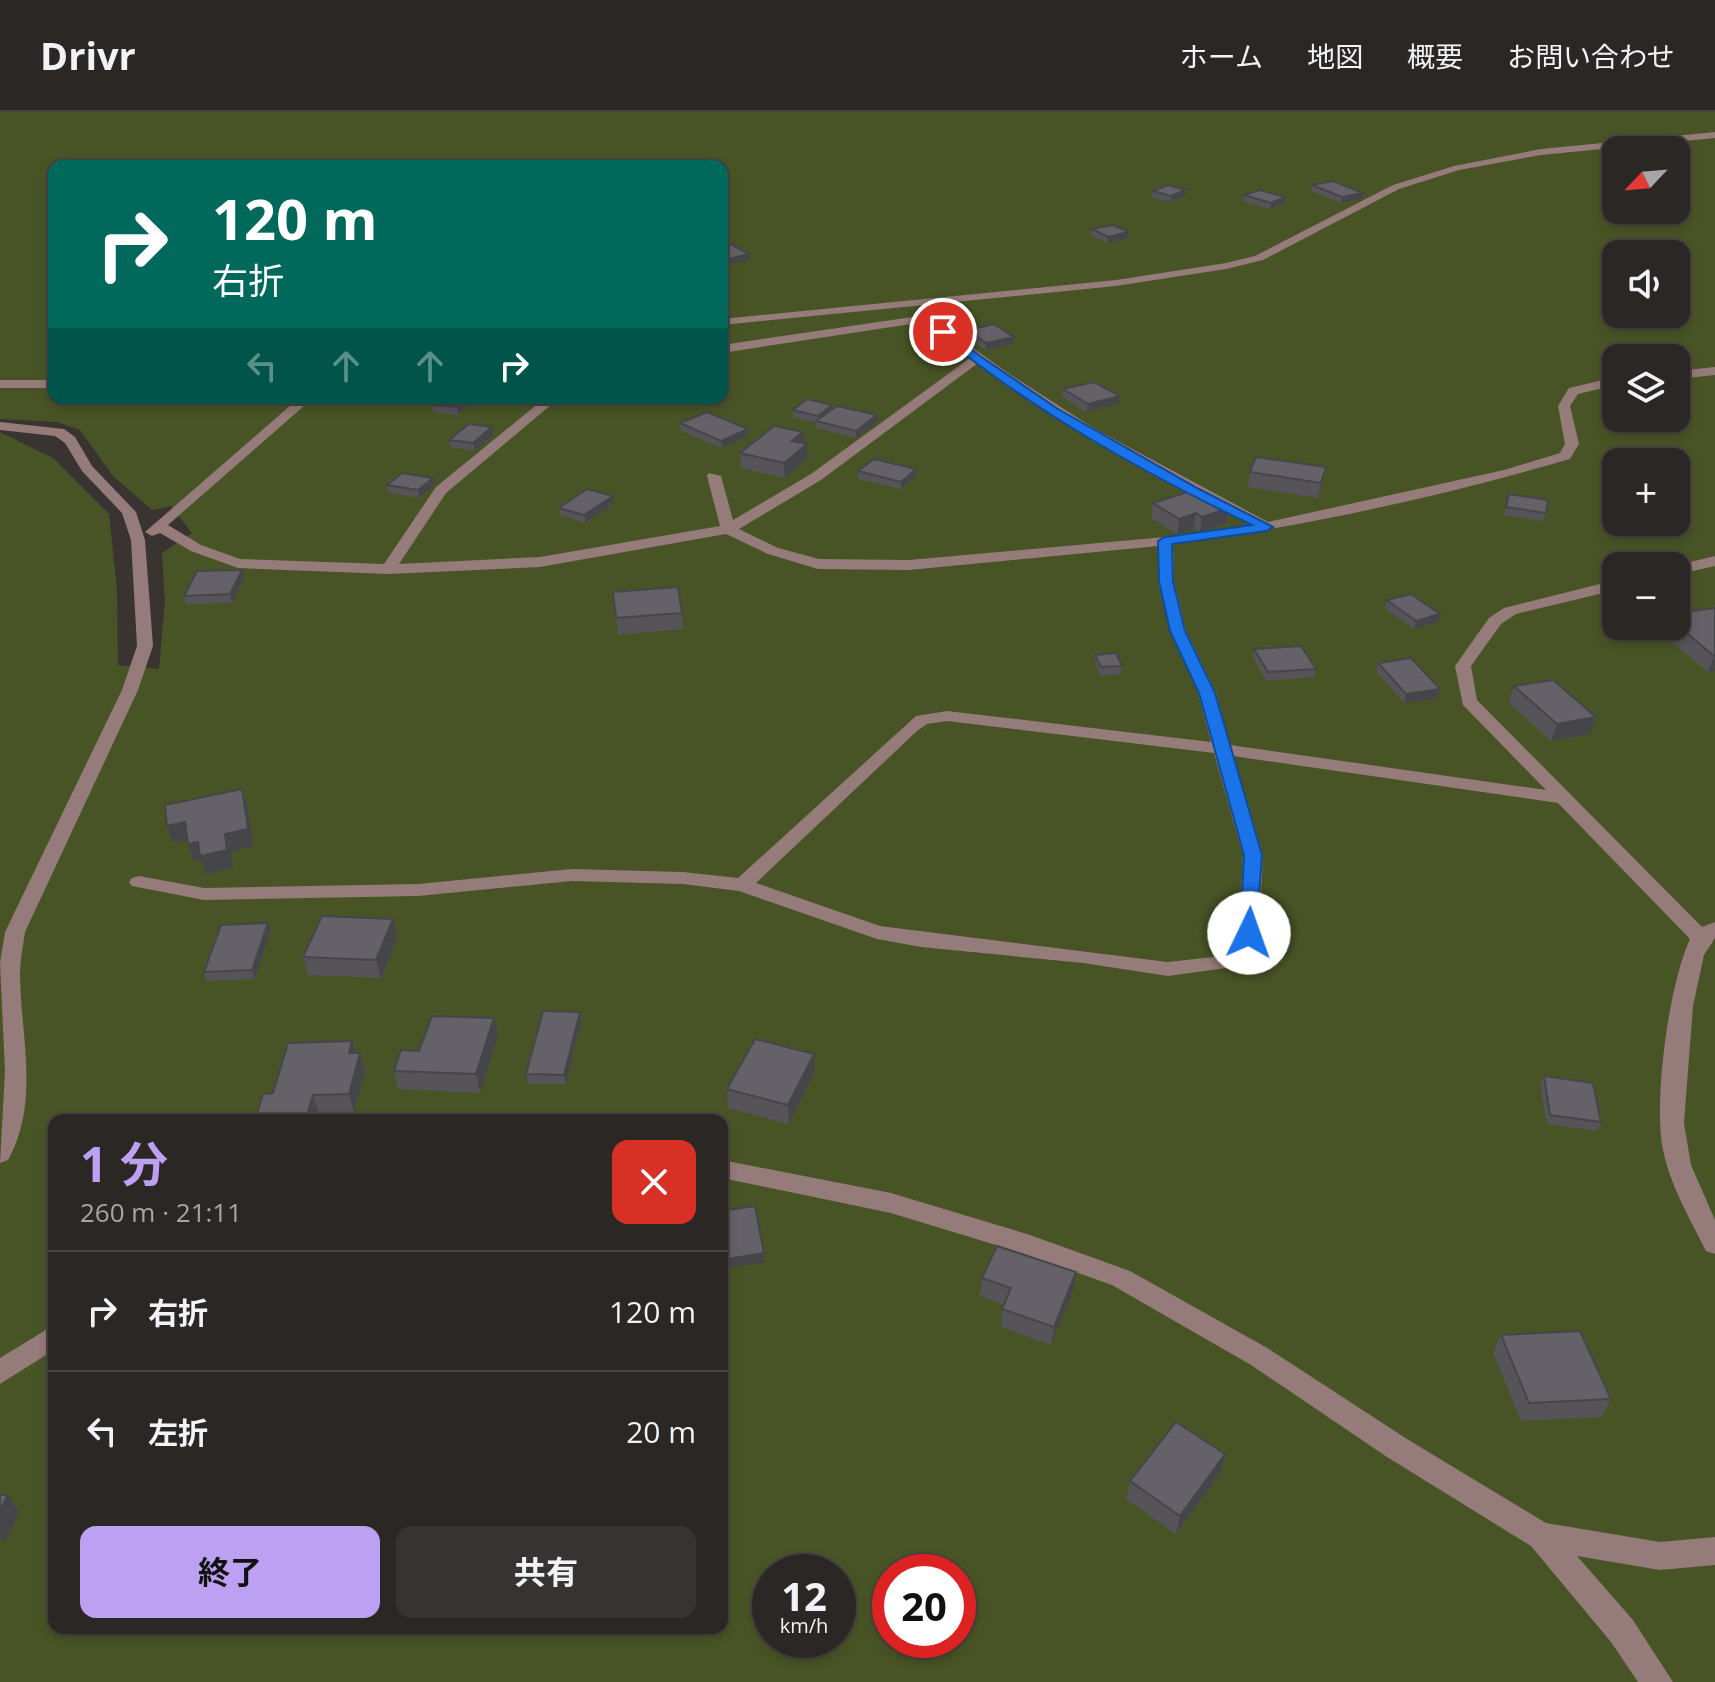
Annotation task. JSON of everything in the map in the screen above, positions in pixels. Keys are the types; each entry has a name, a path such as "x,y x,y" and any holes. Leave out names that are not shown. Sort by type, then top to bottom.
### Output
{"street":[{"path":"728,321 1116,283 1214,268 1259,258 1387,191 1457,168 1541,152 1715,135"},
{"path":"728,348 926,318 976,359 1054,411 1194,492 1266,527"},
{"path":"161,527 196,548 238,563 388,569 540,562 728,529 827,469 976,359"},
{"path":"1690,374 1715,371"},
{"path":"0,384 48,384"},
{"path":"714,476 728,529 773,551 818,564 909,565 1165,541 1266,527 1507,473 1565,456 1572,444 1564,406 1573,391 1602,384"},
{"path":"138,540 161,527 236,457 300,404"},
{"path":"388,569 441,490 546,404"},
{"path":"0,426 59,432 70,440 87,468 129,512 138,540 145,646 130,690 15,932 9,973 7,1048 13,1122 0,1154"},
{"path":"139,882 204,894 418,890 572,875 683,878 742,885 877,932 921,940 1083,956 1168,969 1219,963 1249,933 1253,855 1207,693 1178,631 1166,581 1165,541"},
{"path":"1690,567 1715,561"},
{"path":"1602,588 1510,611 1495,621 1463,666 1469,701 1562,798 1708,934 1693,955 1681,1014 1673,1143 1715,1244"},
{"path":"742,885 785,842 922,720 947,716 1222,749 1562,798"},
{"path":"728,1170 891,1203 1030,1245 1121,1278 1260,1357 1397,1448 1541,1536 1622,1631 1657,1682"},
{"path":"0,1372 48,1340"},
{"path":"1541,1536 1660,1556 1715,1551"}],"green space":[{"path":"0,112 1715,112 1715,1682 0,1682 0,432 53,458 109,514 117,590 118,665 159,669 165,601 162,553 192,533 171,506 152,510 113,476 80,430 57,422 0,419"}],"building":[{"path":"1333,181 1363,193 1342,197 1312,185"},
{"path":"1168,185 1186,190 1171,196 1153,191"},
{"path":"1260,190 1286,197 1271,203 1244,195"},
{"path":"1113,225 1129,232 1108,237 1092,229"},
{"path":"728,243 749,254 728,259"},
{"path":"994,324 1014,337 986,343 967,330"},
{"path":"1094,382 1120,396 1088,404 1063,389"},
{"path":"807,399 832,405 818,416 793,410"},
{"path":"433,404 460,404 457,407"},
{"path":"837,406 877,415 856,431 816,421"},
{"path":"707,412 748,429 721,441 680,423"},
{"path":"469,424 492,427 473,443 449,440"},
{"path":"774,426 803,432 792,441 807,444 784,463 740,453"},
{"path":"1256,457 1326,467 1321,483 1250,472"},
{"path":"874,459 916,469 901,482 858,471"},
{"path":"402,473 433,478 418,490 387,485"},
{"path":"587,489 613,496 584,515 559,508"},
{"path":"1197,489 1229,508 1202,517 1196,513 1179,519 1153,503"},
{"path":"1509,494 1548,500 1546,513 1506,507"},
{"path":"242,570 230,594 184,596 197,571"},
{"path":"678,587 682,613 616,618 613,592"},
{"path":"1411,594 1440,614 1416,621 1387,600"},
{"path":"1715,608 1715,656 1690,636 1690,611"},
{"path":"1301,646 1316,669 1268,672 1254,649"},
{"path":"1116,653 1122,666 1101,667 1095,655"},
{"path":"1411,658 1440,689 1406,694 1378,663"},
{"path":"1553,680 1596,717 1557,724 1514,686"},
{"path":"242,789 248,829 225,834 227,850 200,856 198,842 188,844 185,822 167,826 165,805"},
{"path":"322,916 393,919 376,960 303,957"},
{"path":"268,923 252,970 204,972 221,925"},
{"path":"543,1011 580,1012 564,1075 526,1074"},
{"path":"432,1016 494,1018 476,1074 394,1071 401,1050 419,1051"},
{"path":"755,1039 814,1054 788,1105 727,1089"},
{"path":"352,1041 349,1053 360,1053 349,1094 313,1095 307,1114 257,1114 263,1094 273,1093 288,1043"},
{"path":"1544,1076 1593,1083 1601,1122 1550,1115"},
{"path":"755,1206 764,1253 728,1259 728,1210"},
{"path":"997,1246 1076,1272 1054,1327 1002,1309 1011,1288 982,1278"},
{"path":"1580,1331 1611,1399 1529,1403 1501,1335"},
{"path":"1176,1422 1225,1454 1180,1516 1130,1481"},
{"path":"0,1495 8,1495 0,1511"}],"route":[{"path":"943,332 976,359 1054,411 1194,492 1266,527 1165,541 1166,581 1178,631 1207,693 1253,855 1249,933"}]}
